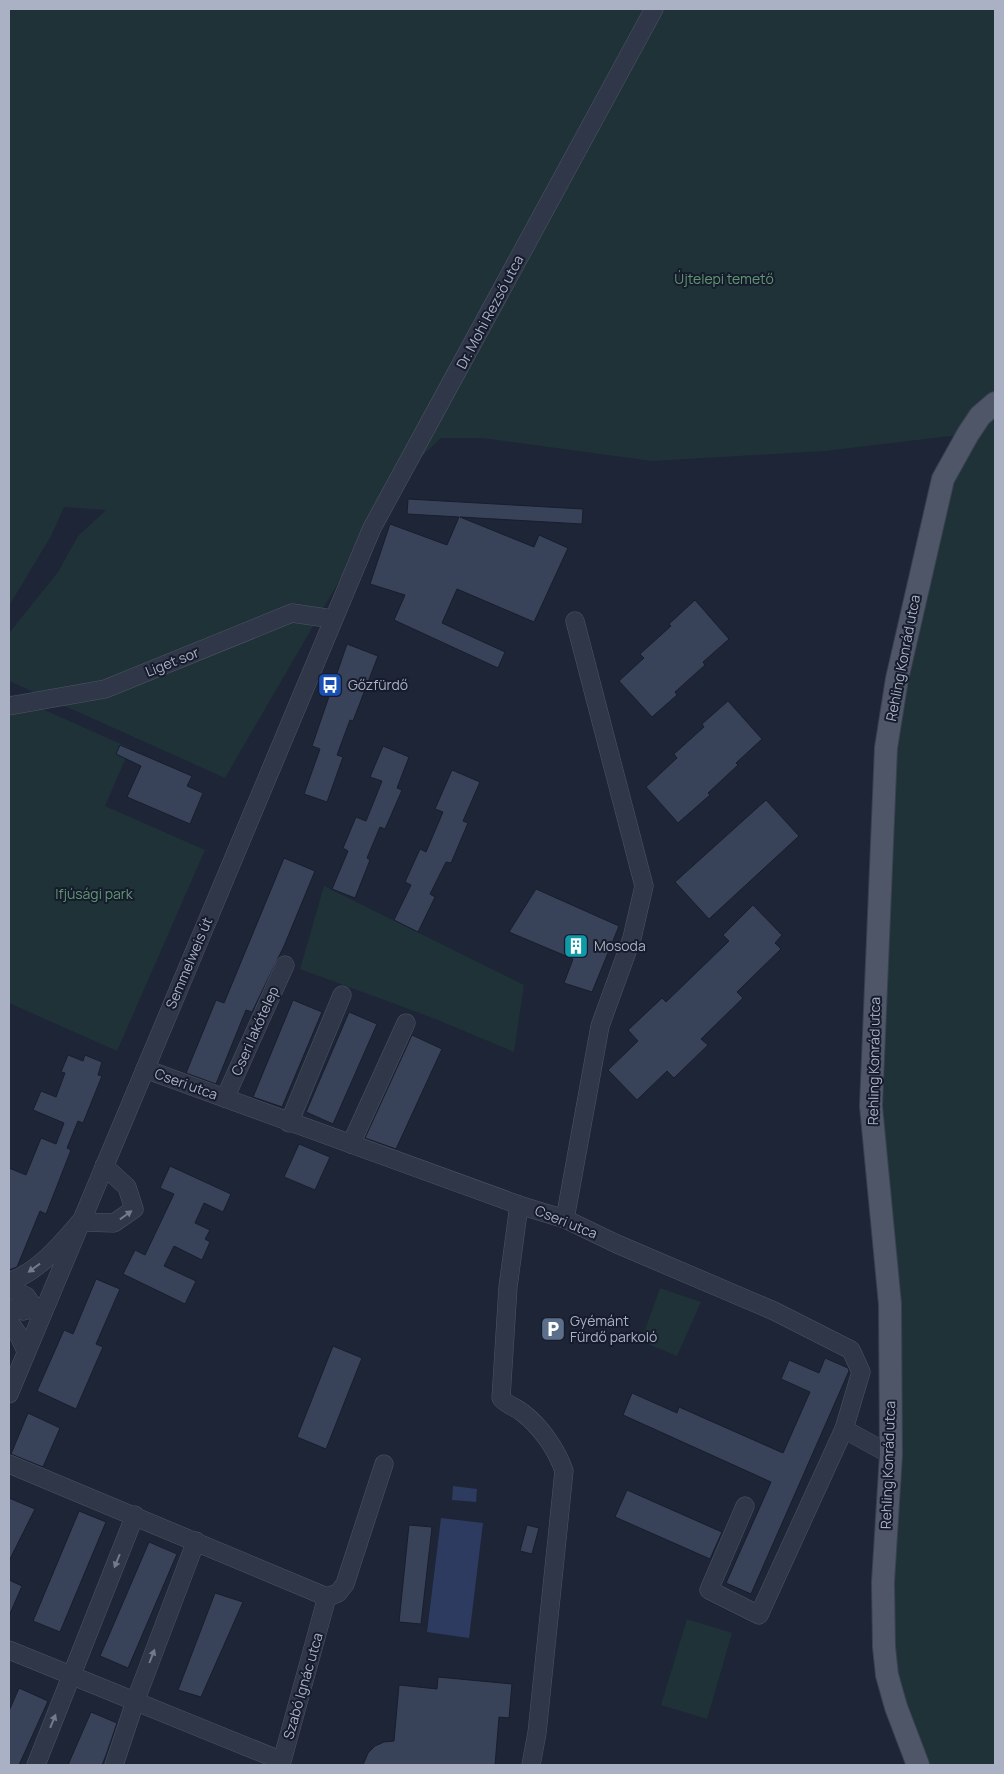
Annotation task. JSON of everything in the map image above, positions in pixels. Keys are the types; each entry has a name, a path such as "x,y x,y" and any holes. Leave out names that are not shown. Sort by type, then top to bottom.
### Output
{"main road":[{"name":"Rehling Konrád utca","path":"918,1765 896,1708 887,1675 884,1647 883,1582 891,1455 890,1304 871,1106 886,748 896,679 943,479 955,453 980,416 995,403"}],"street":[{"name":"Dr. Mohi Rezső utca","path":"333,619 372,528 654,9"},
{"name":"Liget sor","path":"9,706 105,689 292,613 333,619"},
{"name":"Semmelweis út","path":"9,1394 40,1310 104,1166 333,619"},
{"path":"565,1219 600,1026 632,938 644,886 575,621"},
{"name":"Cseri lakótelep","path":"225,1098 285,965"},
{"path":"289,1123 342,996"},
{"path":"351,1144 406,1022"},
{"name":"Cseri utca","path":"145,1069 518,1205 565,1219 617,1244 774,1311 851,1350 861,1372 844,1428 759,1614 709,1590 745,1506"},
{"path":"9,1282 21,1278 40,1264 80,1222 114,1223 134,1209 127,1187 104,1166"},
{"path":"518,1205 508,1288 501,1398 508,1406 522,1412 536,1426 559,1458 564,1471 537,1733 531,1765"},
{"path":"9,1288 26,1296 40,1310"},
{"path":"9,1308 23,1311 40,1310"},
{"path":"9,1321 20,1336 26,1352"},
{"path":"844,1428 891,1455"},
{"path":"9,1464 135,1515 327,1597 338,1593 345,1584 384,1464"},
{"path":"36,1765 135,1515"},
{"path":"114,1765 135,1702 196,1541"},
{"name":"Szabó Ignác utca","path":"9,1650 282,1760 327,1597"}],"green space":[{"name":"Újtelepi temető","path":"9,9 995,9 995,1765 918,1765 896,1708 878,1187 897,679 967,434 825,451 652,461 482,438 441,438 399,478 225,778 9,681 9,633 58,572 78,536 106,510 64,507 51,536 9,606"},
{"name":"Ifjúsági park","path":"9,694 130,748 105,806 205,850 117,1051 9,1003"},
{"path":"324,886 524,985 514,1052 433,1018 300,969"},
{"path":"660,1288 701,1302 677,1356 641,1341"},
{"path":"687,1619 732,1633 707,1719 661,1705"}],"water":[{"path":"453,1486 477,1489 476,1502 452,1500"},
{"path":"441,1518 483,1523 469,1638 427,1632"}],"building":[{"path":"408,499 583,509 582,524 460,517 534,547 539,535 568,548 534,622 457,589 442,623 505,652 498,668 394,620 405,595 370,584 390,524 447,545 459,517 407,514"},
{"path":"695,600 729,639 703,662 705,665 675,692 677,695 652,717 619,681 644,658 640,654 671,626 669,624"},
{"path":"347,644 378,656 353,721 350,720 337,755 343,757 327,802 304,794 320,749 312,746"},
{"path":"728,701 762,739 708,793 710,795 678,823 646,787 677,758 674,754 704,727 702,724"},
{"path":"120,745 192,776 187,786 203,793 190,824 127,797 141,766 116,754"},
{"path":"383,746 409,757 397,788 402,790 385,829 380,827 367,858 370,860 355,898 332,889 348,851 343,848 356,817 366,821 382,781 370,777"},
{"path":"452,770 480,782 463,821 468,823 451,863 446,862 430,894 435,897 418,932 394,920 411,885 405,882 420,849 426,852 443,812 435,809"},
{"path":"766,800 799,836 709,919 675,882"},
{"path":"284,858 315,871 284,946 252,1012 246,1010 216,1084 186,1073 216,1000 224,1003"},
{"name":"Mosoda","path":"536,889 619,926 592,992 564,983 573,959 509,932"},
{"path":"753,905 782,935 775,943 781,949 737,992 743,998 701,1039 708,1045 674,1078 667,1071 637,1100 608,1070 638,1041 628,1030 662,998 666,1002 729,941 723,935"},
{"path":"293,1000 322,1012 282,1107 253,1097"},
{"path":"349,1012 377,1024 333,1124 306,1112"},
{"path":"412,1035 442,1049 396,1149 365,1138"},
{"path":"68,1055 83,1061 85,1055 102,1062 98,1075 102,1076 83,1123 78,1121 67,1148 71,1150 46,1214 40,1211 17,1267 9,1270 9,1168 26,1175 41,1138 56,1144 64,1123 33,1110 41,1091 56,1097 65,1073 61,1072"},
{"path":"299,1144 330,1157 315,1190 284,1177"},
{"path":"170,1166 231,1194 223,1212 204,1203 195,1223 210,1230 205,1239 210,1242 202,1260 174,1246 164,1266 196,1281 185,1304 123,1274 135,1250 145,1255 174,1194 160,1188"},
{"path":"96,1279 120,1289 96,1344 103,1347 76,1409 37,1391 64,1330 73,1334"},
{"path":"333,1346 362,1358 326,1449 297,1437"},
{"path":"825,1358 848,1368 849,1371 751,1594 726,1583 771,1482 623,1415 632,1393 677,1413 679,1407 783,1453 810,1392 781,1379 789,1360 819,1373"},
{"path":"28,1413 60,1428 43,1467 11,1454"},
{"path":"627,1490 722,1532 710,1559 615,1517"},
{"path":"9,1498 35,1509 9,1561"},
{"path":"79,1511 106,1522 60,1632 33,1621"},
{"path":"409,1525 432,1527 421,1624 399,1622"},
{"path":"527,1525 539,1528 532,1554 520,1551"},
{"path":"149,1542 177,1554 128,1668 100,1656"},
{"path":"9,1580 22,1586 9,1616"},
{"path":"215,1593 243,1602 201,1697 178,1690"},
{"path":"438,1677 512,1684 509,1718 499,1717 495,1765 363,1765 368,1753 375,1746 384,1742 394,1741 399,1685 437,1689"},
{"path":"19,1688 48,1701 19,1765 9,1765 9,1711"},
{"path":"91,1712 117,1723 102,1765 68,1765"}],"place":[{"name":"Gőzfürdő","path":"330,685"},
{"name":"Mosoda","path":"576,946"},
{"name":"Gyémánt Fürdő parkoló","path":"553,1329"}]}
